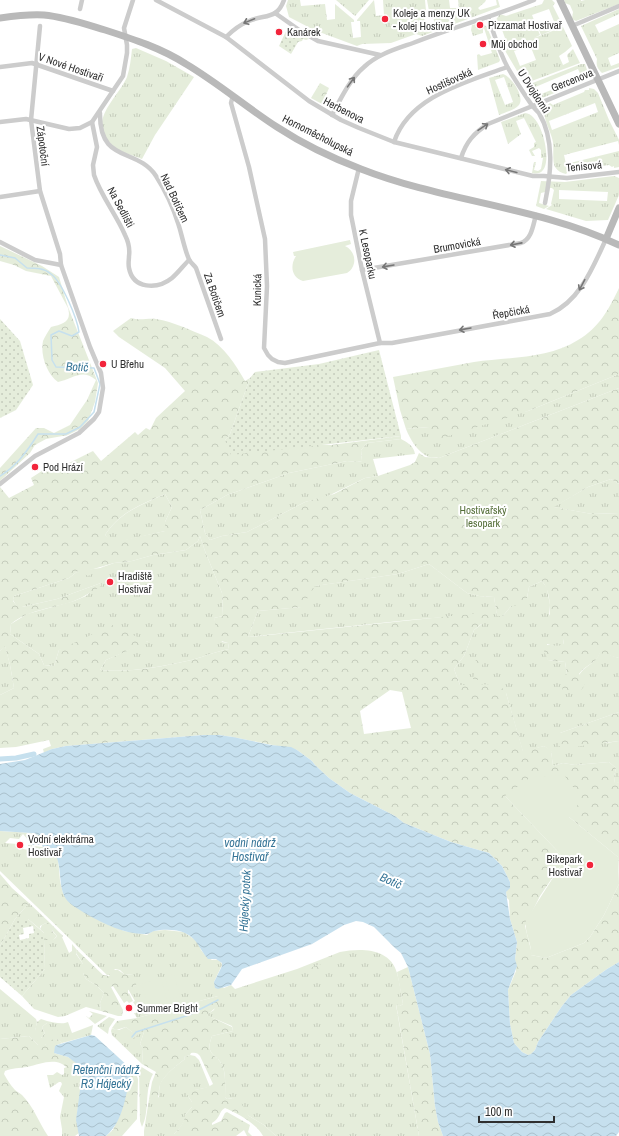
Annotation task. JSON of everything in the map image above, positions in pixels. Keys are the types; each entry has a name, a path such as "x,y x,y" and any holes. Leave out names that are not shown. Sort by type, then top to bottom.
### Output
{"street":[{"path":"80,9 82,0"},
{"path":"0,122 31,120 69,129 80,128 92,122 100,113 104,104 120,83 127,53 124,28 133,0"},
{"name":"Herbenova","path":"156,0 226,37 300,95 332,115 359,128 394,142 533,176 550,176"},
{"path":"226,37 242,24 275,13 280,8 284,0"},
{"path":"332,115 344,92 356,76 363,68 379,56 444,31 534,0"},
{"path":"560,0 619,124"},
{"path":"572,26 619,6"},
{"path":"275,13 303,33 318,41 379,56"},
{"name":"Hornoměcholupská","path":"0,18 31,15 65,18 126,36 172,56 205,76 292,136 320,151 359,168 396,182 550,218 619,245"},
{"name":"U Dvojdomů","path":"488,17 507,67 532,106 538,112 546,131 550,154 550,176 545,203"},
{"name":"Zápotoční","path":"40,26 31,120 40,192 60,254 61,265"},
{"name":"V Nové Hostivaři","path":"0,67 32,63 113,91"},
{"name":"Hostišovská","path":"394,142 404,121 417,108 429,100 507,67"},
{"name":"Gercenova","path":"461,158 467,142 481,129 501,118 619,71"},
{"name":"Kunická","path":"233,95 231,103 249,167 265,239 267,286 264,346 268,355 275,361 285,363 380,344"},
{"path":"234,112 240,100"},
{"name":"Nad Botičem","path":"100,113 102,133 109,145 120,153 150,168 156,176 167,196 178,222 188,260"},
{"name":"Na Sedlišti","path":"92,122 97,147 93,165 94,175 125,234 129,250 128,266 134,280 143,285 154,286 166,283 188,260"},
{"name":"K Lesoparku","path":"359,168 354,187 351,211 362,270 380,344"},
{"name":"Tenisová","path":"550,176 567,178 619,172"},
{"path":"0,197 40,192"},
{"path":"606,239 619,208"},
{"name":"Brumovická","path":"362,270 521,243 526,241 530,236 536,215"},
{"name":"Řepčická","path":"380,344 546,316 566,305 579,291 606,239"},
{"path":"0,242 17,249 35,260 61,265 90,347 101,373 103,388 99,412 79,434 35,456 0,484"},
{"name":"Za Botičem","path":"188,260 196,268 221,339"}],"green space":[{"name":"Koleje a menzy UK - kolej Hostivař","path":"288,0 300,0 301,6 325,4 327,20 335,19 335,4 354,20 354,22 351,22 353,38 361,37 360,21 357,20 374,0 376,16 384,15 383,0 425,0 426,11 423,12 426,28 435,26 432,11 429,11 427,0 449,0 450,8 459,8 458,0 486,0 478,8 480,10 497,5 496,0 498,0 500,7 422,36 416,34 391,43 362,44 357,46 314,30 289,17 286,6"},
{"path":"336,0 369,0 355,16"},
{"path":"544,0 552,0 555,3 553,6 563,26 541,35 539,30 555,24 549,9 532,15 540,35 534,38 563,27 572,46 559,56 563,65 569,62 567,55 573,49 580,63 529,82 528,79 523,81 504,49 502,43 505,38 501,27 496,25 495,21 500,14 506,16 542,4","holes":["530,45 536,60 520,66 514,51"]},
{"path":"564,0 619,0 619,4 576,21 572,19 573,12 570,5 565,3"},
{"path":"619,9 619,14 595,25 599,33 619,24 619,53 608,58 611,66 619,63 619,67 602,73 597,66 597,59 581,26"},
{"path":"480,23 487,27 500,60 499,62 478,70 477,55 479,54 481,56 492,53 484,28 483,33 473,36 471,30 472,25"},
{"path":"288,27 309,39 303,39 302,41 298,42 291,54 279,46"},
{"path":"136,48 166,61 194,77 155,135 142,159 116,148 107,139 102,130 102,121 105,112 127,77 132,49"},
{"path":"581,64 585,64 588,73 584,81 542,98 534,97 525,86","holes":["578,69 582,78 536,96 533,88"]},
{"path":"503,74 507,76 514,83 519,92 519,105 512,110 499,115 489,78","holes":["504,77 513,102 505,105 495,80"]},
{"path":"320,83 329,88 322,104 311,98"},
{"path":"589,88 594,89 598,93 619,140 619,145 618,141 564,155 566,164 619,151 619,167 614,168 614,166 612,167 609,165 569,170 566,174 564,174 557,170 554,164 553,142 545,117 544,108 550,103 553,105 584,92 585,90 589,90","holes":["595,103 598,112 552,130 549,121"]},
{"path":"525,113 531,115 541,129 546,148 546,165 541,172 535,174 532,173 534,162 536,162 534,170 538,171 541,169 543,158 541,158 541,150 539,148 532,151 535,156 532,156 529,150 534,147 534,143 536,142 524,118 516,121 521,134 508,144 501,122"},
{"path":"614,176 619,178 619,195 608,220 586,221 546,209 552,205 554,190 552,188 550,188 549,191 541,193 539,203 549,206 544,209 536,206 541,181 565,182","holes":["559,190 608,192 607,201 559,199"]},
{"path":"350,240 351,244 345,246 352,251 354,263 351,270 347,273 303,281 294,274 292,267 296,256 294,256 293,252"},
{"path":"0,246 42,266 59,277 68,307 98,383 95,402 88,421 80,429 68,435 46,439 35,445 30,453 0,481 0,468 36,428 44,428 54,433 70,425 87,400 96,380 86,375 77,375 58,382 54,379 45,364 42,346 43,341 51,327 66,322 69,316 68,308 51,276 26,271 14,265 0,261"},
{"path":"619,288 619,374 528,411 439,439 429,427 406,429 400,410 393,377 474,362 528,356 554,351 578,340 592,330 607,311"},
{"name":"Hostivařský lesopark","path":"131,318 156,319 188,329 207,337 219,345 234,362 245,381 250,378 230,434 225,440 331,445 401,436 401,439 367,443 361,450 362,461 347,461 289,473 227,495 200,510 205,533 210,540 222,536 247,532 305,502 334,494 365,478 378,476 410,465 415,462 419,453 425,457 439,458 619,388 619,484 611,479 588,487 554,507 592,514 619,513 619,658 600,653 596,660 584,668 579,674 585,685 578,694 563,692 561,680 567,674 565,662 548,660 543,649 543,646 546,645 558,646 564,644 563,639 553,635 550,621 548,594 542,581 529,587 524,606 511,606 503,616 497,616 494,597 479,596 467,593 429,564 398,574 315,586 302,607 258,611 248,637 490,612 490,617 474,630 464,656 454,669 460,685 499,684 506,693 523,751 544,746 551,750 553,766 563,763 575,765 609,762 616,768 614,777 615,783 619,782 619,872 618,857 569,817 505,796 565,859 540,896 525,926 531,955 546,958 584,943 590,937 604,915 619,884 619,962 571,995 562,1006 531,1054 528,1055 522,1052 514,1043 510,1024 508,990 516,971 515,959 517,942 510,919 509,900 506,892 510,882 502,866 489,853 451,842 404,823 395,816 350,793 329,778 312,761 297,750 219,735 66,746 52,749 44,753 43,749 51,746 49,740 16,747 0,748 0,695 14,688 5,646 0,651 0,487 9,498 34,485 31,478 45,469 47,472 55,467 57,469 93,451 101,461 135,432 138,435 146,428 150,430 156,418 185,391 165,368 119,337 113,331","holes":["165,494 172,507 165,522 165,531 114,542 105,535 117,520 131,510","200,536 222,593 223,616 214,618 218,640 228,643 229,649 192,660 166,665 144,669 110,671 100,670 106,660 148,642 112,625 59,650 54,666 44,665 39,654 10,634 11,624 25,615 66,604 78,599 101,586 101,583 57,599 22,607 17,606 13,601 14,596 69,578 78,571 88,576 90,575 90,570 114,563 132,561 153,555 186,550 198,541","390,690 402,692 411,728 364,734 360,711"]},
{"path":"0,319 20,341 33,385 16,410 0,418"},
{"path":"379,350 401,436 231,455 225,440 230,434 250,378 255,372 319,364"},
{"path":"619,374 619,388 439,458 429,457 421,452 412,441 406,429 429,427 528,411"},
{"path":"401,439 412,447 415,454 373,459 378,476 365,478 326,497 305,502 247,532 222,536 210,540 205,533 200,510 227,495 289,473 347,461 362,461 361,450 367,443"},
{"path":"611,479 619,484 619,513 592,514 553,507 588,487"},
{"path":"165,494 172,507 165,522 165,531 113,543 105,535 117,520 124,515"},
{"path":"200,536 222,593 223,616 214,618 222,642 228,643 229,649 192,660 166,665 143,669 110,671 100,670 106,660 148,641 59,650 54,666 44,665 39,654 10,634 11,624 27,614 74,601 86,596 101,583 57,599 22,607 17,607 13,600 14,596 69,578 78,571 100,568 114,563 132,561 153,555 186,550 198,541"},
{"path":"429,564 467,593 479,596 494,597 497,615 503,616 511,606 527,598 529,587 542,581 547,588 550,605 549,614 563,639 564,645 557,647 547,644 548,660 565,662 567,674 579,675 596,659 600,652 619,658 619,712 560,733 606,743 619,741 619,782 615,784 614,777 616,768 609,762 575,765 563,763 553,766 551,751 544,746 523,752 506,693 460,685 454,669 464,656 474,630 482,624 458,616 248,637 258,611 301,607 314,586 398,574"},
{"path":"5,645 14,688 0,695 0,651"},
{"path":"476,660 483,662 479,680 473,679 475,670 473,668"},
{"path":"619,712 619,741 566,748 559,746 560,733"},
{"name":"Bikepark Hostivař","path":"564,775 582,799 569,817 618,857 619,884 604,915 590,937 584,943 546,958 531,955 526,929 526,920 565,859 505,796 531,777"},
{"path":"0,831 39,835 29,841 23,834 19,839 10,838 5,843 17,844 17,848 29,850 28,845 48,848 54,852 58,858 60,881 63,893 88,915 124,931 147,935 153,931 165,930 184,932 198,942 201,950 206,956 212,960 221,962 222,965 214,982 224,988 231,985 235,989 297,969 340,952 365,950 381,954 388,959 397,973 403,1004 400,1006 396,1005 419,1136 276,1136 264,1125 249,1116 233,1098 227,1099 225,1097 225,1078 223,1067 211,1051 210,1043 212,1036 233,1031 232,1026 206,1015 214,1010 218,996 137,1018 134,1013 136,1013 138,1009 133,1002 135,1001 128,989 136,985 133,975 124,974 120,970 115,969 110,975 107,975 0,871"},
{"path":"0,874 12,888 29,903 15,919 0,946"},
{"path":"29,903 50,923 40,926 40,929 28,919 15,919"},
{"path":"15,919 28,919 44,933 45,969 22,996 0,977 0,946","holes":["33,926 34,933 29,934 29,938 20,940 19,935 24,934 23,928"]},
{"path":"50,923 53,926 52,931 57,936 53,940 44,940 44,933 40,929 42,925"},
{"path":"53,926 63,936 62,937 69,953 72,951 72,944 77,950 76,954 83,964 83,973 86,979 97,986 104,993 100,1003 101,1011 86,1007 65,1016 58,1017 34,1009 22,996 45,969 44,940 56,938 57,936 51,929"},
{"path":"77,950 103,975 109,976 113,970 118,970 124,974 133,975 137,980 136,985 128,990 128,994 129,993 133,1001 129,1003 127,1001 124,1003 113,986 111,987 123,1010 122,1016 101,1011 100,1003 104,993 97,986 86,979 83,973 83,964 76,953"},
{"path":"320,964 323,973 311,978 308,969"},
{"path":"408,967 430,1054 435,1106 438,1122 443,1136 419,1136 396,1004 400,1006 403,1004 397,972"},
{"path":"174,974 180,996 171,999 165,977"},
{"path":"161,978 167,1000 148,1005 142,984"},
{"path":"0,989 36,1019 37,1022 35,1032 41,1038 45,1033 42,1028 47,1021 60,1023 68,1022 72,1033 93,1025 91,1035 62,1043 57,1039 45,1045 38,1045 29,1036 0,1039"},
{"path":"218,996 221,1003 207,1015 232,1027 233,1031 212,1036 210,1043 211,1051 223,1067 225,1078 225,1097 227,1099 233,1098 239,1100 249,1116 264,1125 276,1136 263,1136 252,1123 225,1108 221,1111 212,1125 221,1121 227,1112 250,1125 248,1132 252,1136 247,1136 244,1130 236,1136 174,1136 183,1123 185,1115 192,1107 192,1102 186,1093 213,1084 200,1056 197,1053 191,1053 190,1055 184,1057 185,1059 171,1070 164,1078 160,1085 157,1100 152,1101 149,1099 152,1082 156,1072 142,1064 143,1048 140,1044 144,1032 140,1032 134,1039 130,1035 132,1032 126,1027 116,1030 112,1028 117,1021 137,1018"},
{"path":"89,1011 107,1016 95,1024 86,1016 89,1018 93,1014"},
{"path":"109,1017 115,1019 109,1028 108,1034 97,1026"},
{"path":"41,1019 47,1021 42,1028 45,1033 41,1038 37,1038 34,1035 37,1022"},
{"path":"126,1027 132,1032 144,1032 140,1044 143,1048 142,1064 112,1035 112,1028 119,1030"},
{"path":"29,1036 38,1045 45,1045 51,1040 57,1039 62,1043 57,1045 54,1053 68,1057 76,1062 76,1066 68,1069 59,1063 49,1062 5,1071 4,1074 9,1082 30,1105 48,1136 0,1136 0,1039"},
{"path":"190,1055 195,1056 199,1060 210,1087 195,1090 188,1096 192,1102 192,1107 185,1115 183,1123 174,1136 144,1136 149,1099 151,1100 159,1097 160,1084 162,1080 171,1070 185,1059 184,1057"},
{"path":"76,1062 80,1067 82,1074 77,1114 79,1133 75,1136 62,1136 60,1117 64,1097 59,1091 62,1084 59,1082 50,1088 47,1075 53,1075 57,1072 62,1075 64,1074 64,1068 77,1064"},
{"path":"131,1066 135,1067 135,1072 138,1079 137,1119 122,1136 106,1136 113,1130 121,1111"},
{"path":"140,1066 153,1074 150,1080 146,1115 142,1127 140,1121"}],"water":[{"name":"vodní nádrž Hostivař","path":"219,735 271,745 291,747 312,761 329,778 350,793 395,816 404,823 451,842 489,853 502,866 510,882 510,888 506,892 510,919 517,942 515,959 517,966 508,990 510,1024 514,1043 522,1052 528,1055 535,1050 538,1042 571,995 619,962 619,1132 616,1136 443,1136 438,1122 435,1106 430,1054 408,967 401,953 374,927 363,922 356,921 344,925 312,944 242,969 231,985 218,989 215,988 214,982 222,963 216,959 208,959 196,941 189,935 170,930 158,930 146,934 131,933 108,925 88,915 73,906 66,899 61,885 58,861 55,855 42,845 30,845 29,841 39,835 0,831 0,764 25,760 52,749 66,746"},
{"name":"Retenční nádrž R3 Hájecký","path":"91,1035 95,1036 130,1068 131,1072 121,1115 112,1130 106,1136 79,1136 76,1120 82,1075 80,1066 68,1057 54,1053 55,1046 57,1045"}],"waterway":[{"name":"Botič","path":"0,255 15,258 27,268 43,269 51,274 60,284 75,318 79,332 72,336 59,331 51,335 52,360 56,367 94,368 100,384 94,412 80,427 66,434 38,434 17,463 0,476"},
{"path":"0,759 16,758 34,754"},
{"name":"Hájecký potok","path":"132,1037 136,1032 189,1015 218,1000"}],"place":[{"name":"Koleje a menzy UK - kolej Hostivař","path":"385,19"},
{"name":"Pizzamat Hostivař","path":"480,25"},
{"name":"Kanárek","path":"279,32"},
{"name":"Můj obchod","path":"483,44"},
{"name":"U Břehu","path":"103,364"},
{"name":"Pod Hrází","path":"35,467"},
{"name":"Hradiště Hostivař","path":"110,582"},
{"name":"Vodní elektrárna Hostivař","path":"20,845"},
{"name":"Bikepark Hostivař","path":"590,865"},
{"name":"Summer Bright","path":"129,1008"}]}
